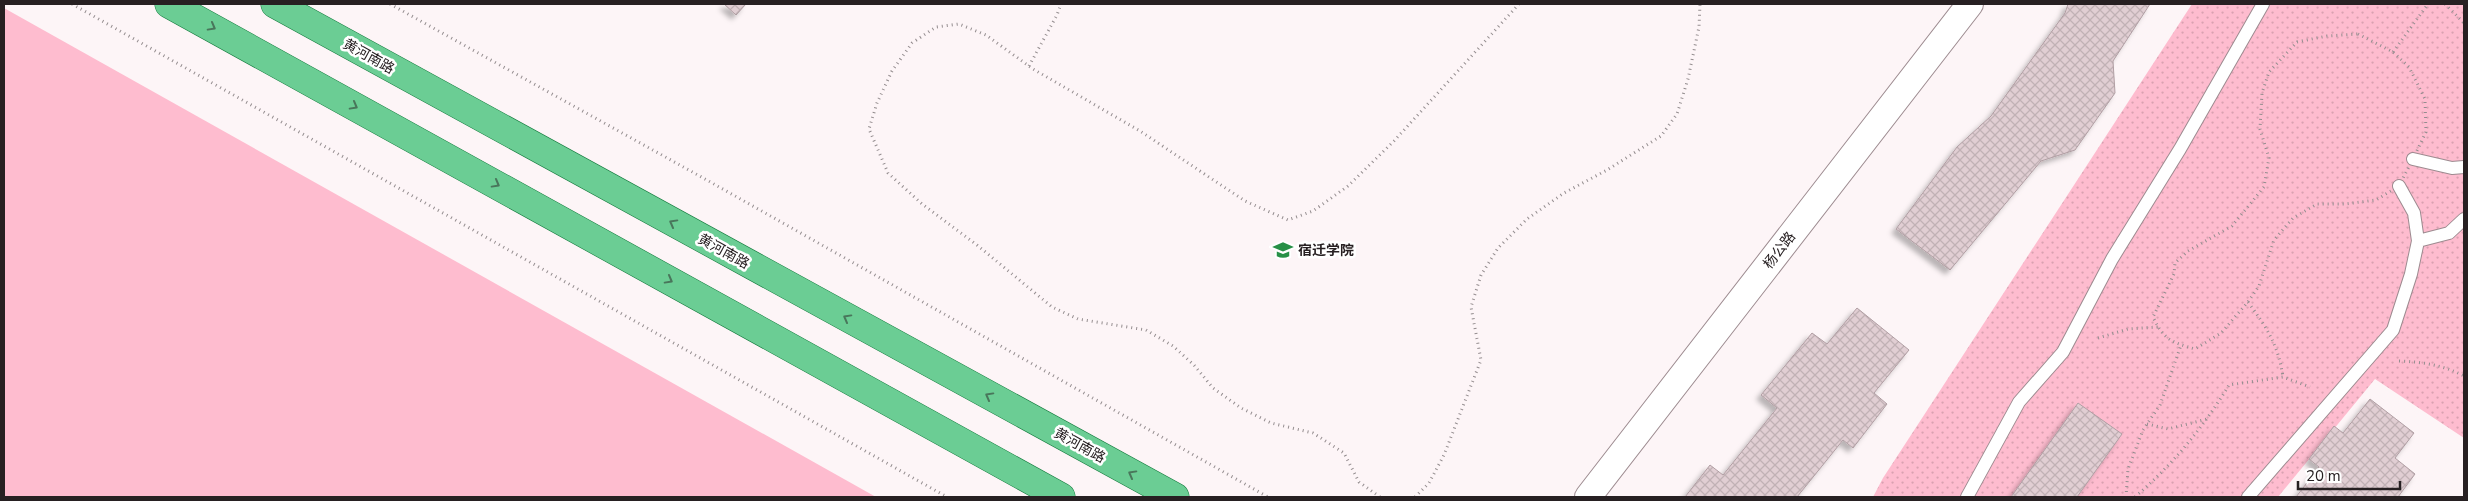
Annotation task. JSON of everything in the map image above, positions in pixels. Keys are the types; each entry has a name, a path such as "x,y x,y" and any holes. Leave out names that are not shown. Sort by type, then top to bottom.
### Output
{"main road":[{"path":"169,4 1061,497"},
{"name":"黄河南路","path":"275,4 1175,497"}],"street":[{"name":"杨公路","path":"1588,497 1970,4"}],"lane":[{"path":"1966,497 2019,402 2063,352 2112,259 2180,149 2263,4"},
{"path":"2414,159 2452,168 2464,167"},
{"path":"2248,497 2337,397 2393,330 2411,274 2418,241 2414,213 2399,186"},
{"path":"2418,241 2449,233 2464,218"}],"path":[{"path":"72,4 947,497"},
{"path":"390,4 706,179 1268,497"},
{"path":"1029,66 1058,15 1061,4"},
{"path":"1380,497 1359,482 1344,453 1313,432 1271,422 1241,408 1213,388 1194,365 1173,346 1146,330 1078,319 1052,307 977,245 922,204 888,173 869,129 877,103 892,70 912,43 936,27 959,24 986,35 1029,66 1140,131 1245,201 1288,220 1313,211 1348,186 1394,140 1519,4"},
{"path":"1415,497 1429,483 1444,455 1481,360 1471,307 1481,275 1498,248 1527,219 1564,193 1607,170 1660,136 1677,114 1688,79 1699,28 1700,4"},
{"path":"2394,52 2428,4"},
{"path":"2445,4 2464,23"},
{"path":"2358,34 2394,52 2409,67 2425,99 2426,132 2399,186 2376,200 2345,204 2317,204 2293,218 2274,240 2260,286 2221,333 2195,348 2172,342 2160,332 2153,316 2174,274 2176,263 2188,251 2232,226 2264,187 2269,158 2260,129 2262,93 2268,72 2297,42 2327,36 2358,34"},
{"path":"2248,302 2272,336 2280,356 2283,377"},
{"path":"2063,352 2114,332 2158,327"},
{"path":"2126,497 2128,469 2147,424 2160,405 2181,345"},
{"path":"2366,363 2426,362 2448,368 2464,376"},
{"path":"2135,497 2173,463 2230,386 2283,377 2337,397"},
{"path":"2147,424 2168,428 2207,419"}],"shaded area":[{"path":"2192,4 2464,4 2464,438 2375,379 2278,497 1873,497 1883,478"},
{"path":"4,8 876,497 4,497"}],"building":[{"path":"724,4 746,4 736,15"},
{"path":"2068,4 2150,4 2113,61 2115,93 2075,150 2041,161 1950,270 1896,229 1957,147 1991,116 2065,13"},
{"path":"1857,308 1909,350 1874,393 1887,404 1853,448 1843,440 1797,497 1685,497 1710,465 1723,475 1777,408 1761,395 1812,333 1827,344"},
{"path":"2370,399 2414,433 2395,458 2415,474 2398,497 2296,497 2319,467 2309,459 2334,426 2343,433"},
{"path":"2078,403 2122,434 2077,497 2011,497"}],"place":[{"name":"宿迁学院","path":"1283,250"}]}
